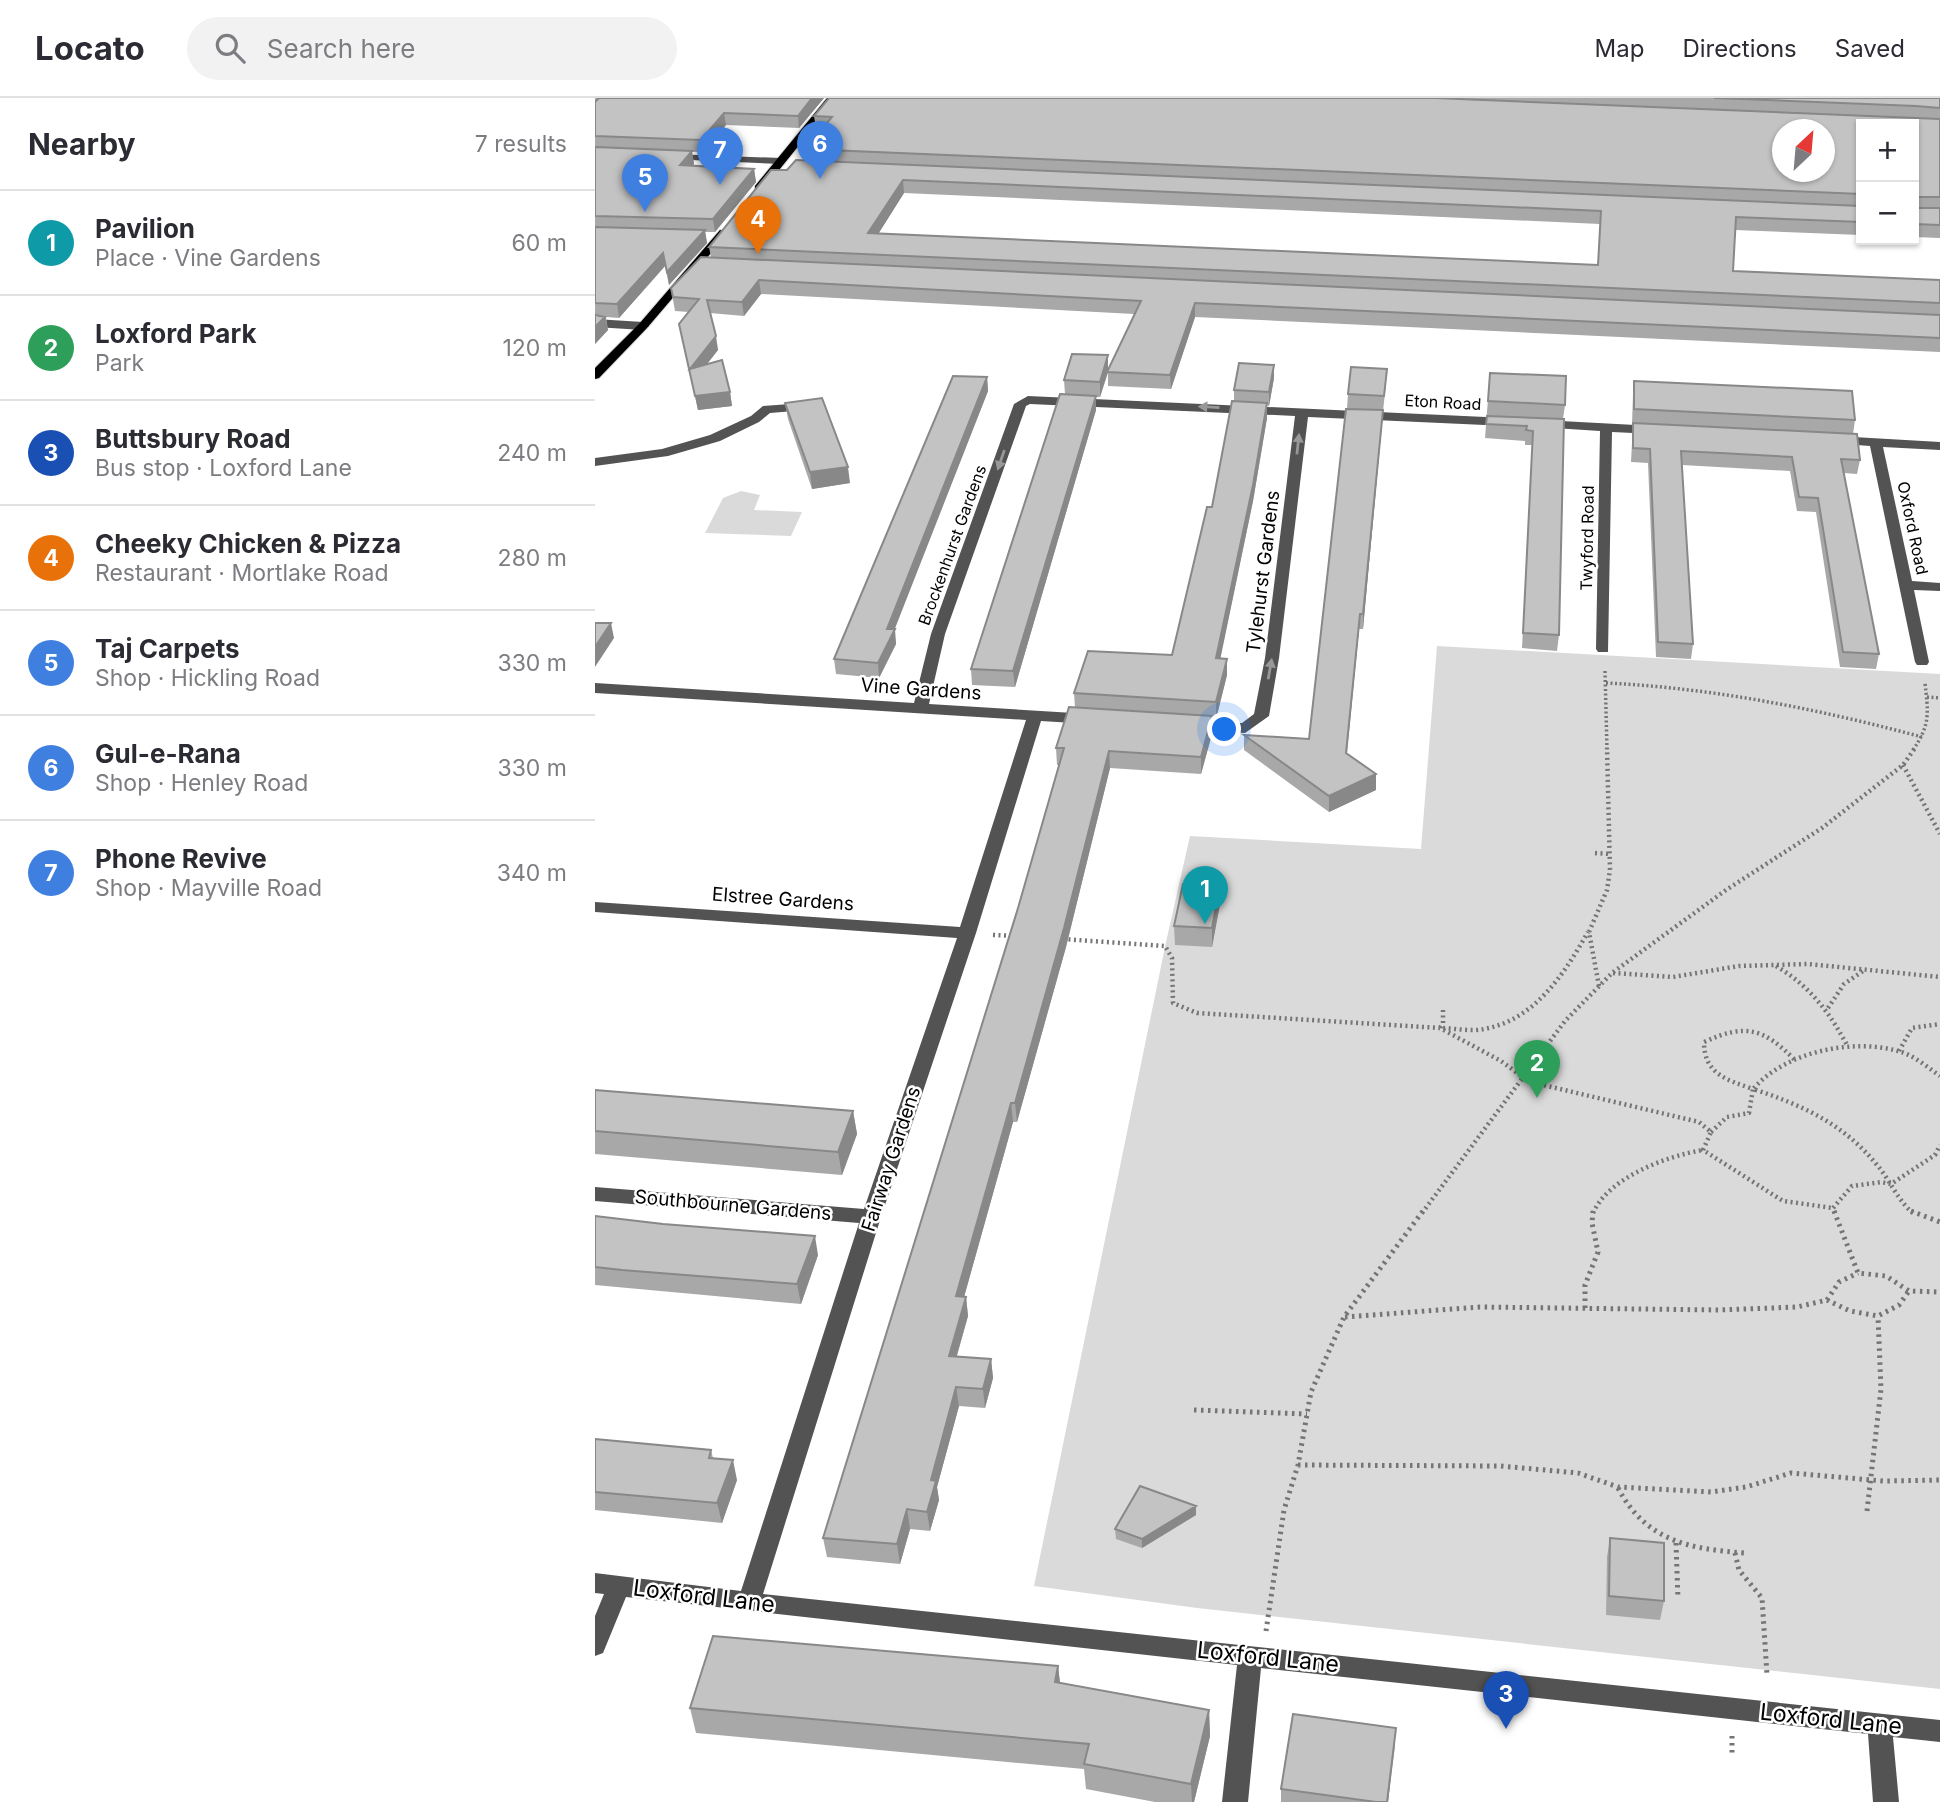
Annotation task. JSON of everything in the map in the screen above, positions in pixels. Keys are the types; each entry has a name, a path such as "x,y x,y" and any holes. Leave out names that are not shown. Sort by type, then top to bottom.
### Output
{"main road":[{"path":"752,197 782,164 832,98"},
{"path":"595,375 643,327 733,222"}],"street":[{"path":"661,157 782,164"},
{"path":"705,238 719,238"},
{"path":"698,265 711,266"},
{"path":"595,323 643,327"},
{"name":"Eton Road","path":"1028,400 1675,432"},
{"name":"Brockenhurst Gardens","path":"921,707 938,634 1020,404 1028,400"},
{"path":"595,462 663,453 715,438 755,419 767,409 790,408"},
{"name":"Tylehurst Gardens","path":"1180,724 1245,728 1261,716 1272,658 1302,412"},
{"name":"Twyford Road","path":"1603,649 1605,428"},
{"path":"1823,439 1940,446"},
{"name":"Oxford Road","path":"1876,443 1922,662"},
{"path":"1907,585 1940,587"},
{"name":"Vine Gardens","path":"595,688 1102,720"},
{"name":"Fairway Gardens","path":"749,1602 871,1217 967,933 1035,716"},
{"name":"Elstree Gardens","path":"595,907 967,933"},
{"name":"Southbourne Gardens","path":"595,1194 871,1217"},
{"name":"Loxford Lane","path":"595,1583 1940,1731"},
{"path":"595,1646 619,1586"},
{"path":"1235,1802 1256,1655"},
{"path":"1879,1724 1886,1802"}],"path":[{"path":"1059,939 1165,946 1172,959 1170,994 1173,1003 1197,1013 1482,1030 1510,1021 1534,1008 1556,984 1589,932 1607,890 1610,854 1603,649"},
{"path":"1605,683 1643,684 1764,701 1869,722 1922,737"},
{"path":"1256,1655 1283,1510 1298,1465 1311,1392 1344,1317 1565,1021 1612,972 1726,890 1822,828 1903,765 1922,737 1929,717 1927,697 1940,698"},
{"path":"1903,765 1940,834"},
{"path":"1595,853 1610,854"},
{"path":"1589,932 1599,986"},
{"path":"967,933 1019,936"},
{"path":"1612,972 1673,977 1739,966 1808,964 1940,977"},
{"path":"1774,965 1793,975 1828,1008 1848,1047"},
{"path":"1828,1008 1845,984 1864,971"},
{"path":"1440,1028 1443,1023 1443,1010"},
{"path":"1899,1051 1912,1028 1940,1024"},
{"path":"1440,1028 1501,1061 1524,1078 1699,1122 1711,1132"},
{"path":"1795,1060 1775,1039 1755,1030 1727,1031 1704,1042 1703,1057 1715,1075 1788,1100 1832,1122 1861,1146 1891,1184 1902,1206 1919,1217 1940,1222"},
{"path":"1703,1150 1711,1132 1727,1117 1749,1112 1753,1089 1758,1080 1795,1060 1836,1048 1867,1046 1899,1051 1940,1076"},
{"path":"1833,1208 1852,1186 1881,1182 1891,1184 1937,1156 1940,1145"},
{"path":"1585,1308 1582,1287 1597,1257 1598,1246 1592,1226 1592,1212 1601,1198 1667,1158 1703,1150 1783,1201 1833,1208"},
{"path":"1833,1208 1858,1273"},
{"path":"1827,1300 1839,1282 1858,1273 1886,1276 1909,1291 1940,1292"},
{"path":"1344,1317 1480,1307 1719,1310 1797,1307 1827,1300 1850,1311 1878,1317 1899,1305 1909,1291"},
{"path":"1867,1511 1880,1387 1878,1317"},
{"path":"1194,1410 1307,1414"},
{"path":"1298,1465 1500,1466 1578,1473 1618,1487 1711,1492 1746,1488 1791,1473 1869,1480 1940,1480"},
{"path":"1618,1487 1635,1516 1677,1543 1745,1553"},
{"path":"1677,1543 1678,1599"},
{"path":"1735,1553 1739,1570 1762,1598 1767,1675"},
{"path":"1732,1734 1732,1756"}],"shaded area":[{"path":"741,491 760,495 754,510 802,512 791,536 705,533 723,498"},
{"path":"1437,646 1940,674 1940,1689 1197,1608 1034,1586 1190,836 1421,849"}],"building":[{"path":"599,98 812,98 798,116 724,113 701,140 595,136 595,102"},
{"path":"829,98 1435,98 1940,119 1940,197 1919,197 1919,119 1856,119 1856,194 805,149 832,117 814,116"},
{"path":"1714,98 1940,98 1940,108 1916,106"},
{"path":"595,147 692,151 680,165 754,169 713,219 595,216"},
{"path":"796,160 1856,206 1856,222 1736,217 1733,271 1940,280 1940,303 709,247 771,170 787,170","holes":["903,180 1601,211 1598,265 868,233"]},
{"path":"1919,208 1940,208 1940,225 1919,224"},
{"path":"595,227 705,230 667,272 663,253 617,304 595,303"},
{"path":"701,257 1940,315 1940,338 1195,303 1170,375 1107,372 1141,301 759,280 742,302 707,300 716,336 690,369 722,360 730,392 695,396 679,324 699,299 673,297 671,288"},
{"path":"595,315 605,317 595,327"},
{"path":"1072,354 1108,355 1100,382 1064,380"},
{"path":"1239,363 1274,365 1269,392 1234,390"},
{"path":"1351,367 1387,369 1384,396 1348,394"},
{"path":"1490,373 1566,376 1565,405 1488,401"},
{"path":"953,376 987,377 887,629 895,629 878,663 834,659"},
{"path":"1634,381 1852,391 1855,420 1634,409"},
{"path":"1060,394 1096,396 1013,671 971,669"},
{"path":"822,398 848,467 810,472 785,403"},
{"path":"1232,401 1267,403 1253,485 1216,658 1227,659 1216,702 1074,693 1088,651 1172,655 1207,507 1212,507"},
{"path":"1346,409 1383,410 1346,753 1376,774 1329,796 1244,735 1309,739"},
{"path":"1487,416 1564,419 1559,635 1523,633 1533,431 1526,430 1527,426 1486,424"},
{"path":"1633,423 1857,434 1860,460 1841,459 1879,654 1843,652 1818,498 1799,497 1792,457 1720,453 1681,451 1693,644 1658,642 1650,449 1633,448"},
{"path":"595,623 611,623 595,647"},
{"path":"1069,707 1212,716 1201,757 1109,751 1064,928 1015,1103 1011,1103 956,1296 966,1297 949,1356 991,1359 983,1389 956,1387 931,1480 936,1481 927,1512 907,1509 897,1544 823,1538 1018,908 1064,748 1056,748"},
{"path":"1183,884 1220,886 1212,928 1174,926"},
{"path":"595,1090 853,1111 838,1152 595,1131"},
{"path":"595,1216 815,1236 797,1284 622,1270 595,1267"},
{"path":"595,1439 711,1450 709,1458 733,1460 717,1503 595,1492"},
{"path":"1140,1486 1196,1506 1142,1539 1115,1529"},
{"path":"1610,1538 1664,1543 1664,1601 1609,1596"},
{"path":"713,1636 1058,1666 1055,1682 1209,1710 1191,1784 1084,1764 1089,1744 690,1708"},
{"path":"1293,1714 1396,1728 1387,1802 1281,1789"}],"place":[{"name":"Gul-e-Rana","path":"820,179"},
{"name":"Phone Revive","path":"720,185"},
{"name":"Taj Carpets","path":"645,212"},
{"name":"Cheeky Chicken & Pizza","path":"758,254"},
{"name":"Pavilion","path":"1205,924"},
{"name":"Loxford Park","path":"1537,1098"},
{"name":"Buttsbury Road","path":"1506,1729"}]}
